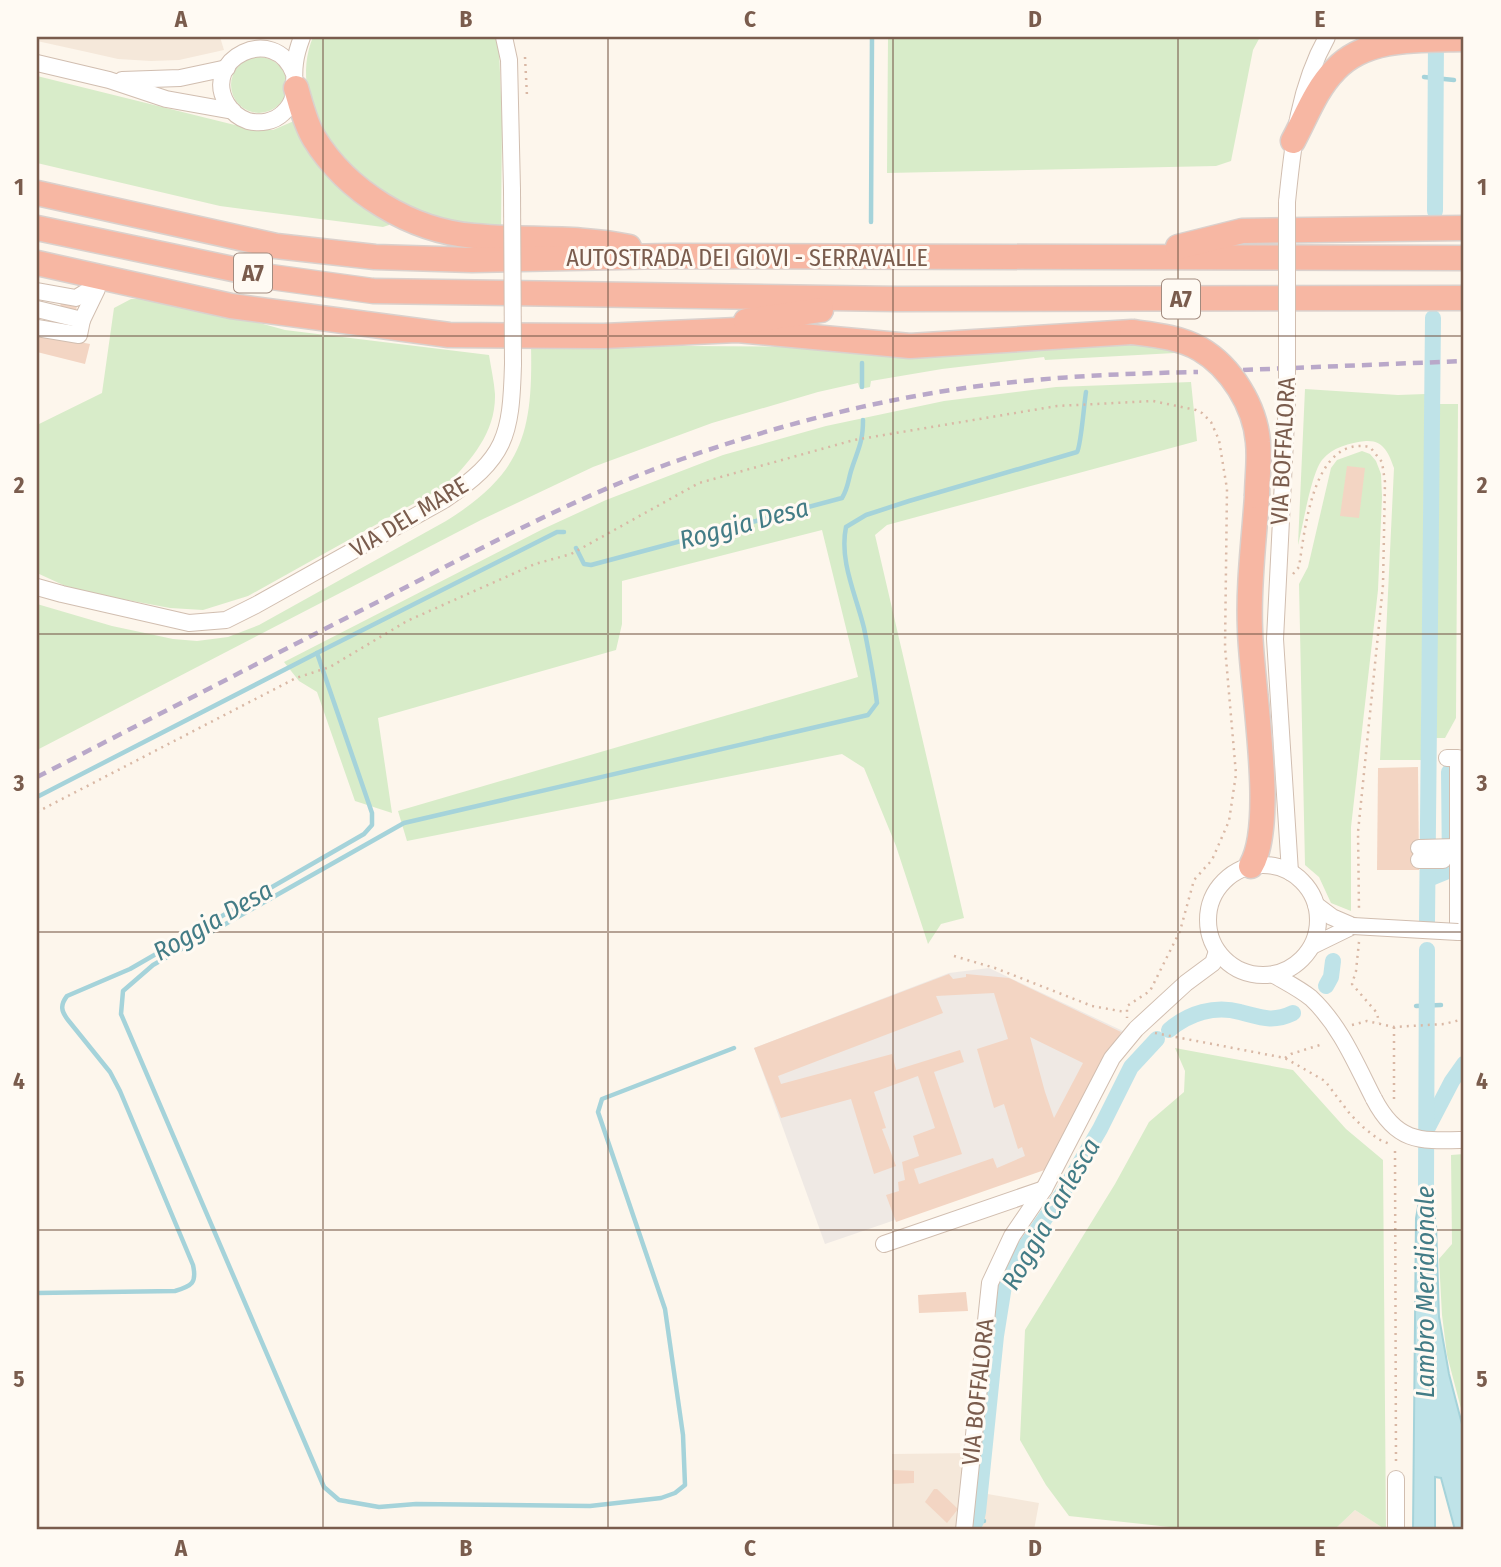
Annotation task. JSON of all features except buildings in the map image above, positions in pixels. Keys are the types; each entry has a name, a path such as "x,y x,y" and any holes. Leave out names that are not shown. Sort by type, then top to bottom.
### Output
{"highway":[{"path":"1293,141 1319,91 1335,69 1354,54 1408,40 1464,39"},
{"path":"295,81 304,117 324,152 353,183 400,215 434,228 472,236 599,241 670,256"},
{"name":"AUTOSTRADA DEI GIOVI - SERRAVALLE","path":"37,193 276,246 375,257 472,260 670,256 1464,258"},
{"name":"AUTOSTRADA DEI GIOVI - SERRAVALLE","path":"37,228 271,277 373,291 897,299 1464,298"},
{"path":"1140,256 1242,231 1464,228"},
{"path":"37,263 231,306 449,335 604,336 737,330 910,346 1132,332 1169,337 1199,348 1235,381 1251,412 1258,442 1250,629 1262,806 1259,846 1251,866"},
{"path":"92,290 153,289"},
{"path":"669,332 897,299"}],"street":[{"path":"276,37 261,48 243,52 223,76 225,100 233,111 248,121 270,121 288,108 295,81 295,60 302,37"},
{"name":"VIA DEL MARE","path":"37,586 178,621 202,623 226,620 444,500 473,481 492,460 508,428 512,404 510,72 504,37"},
{"name":"VIA BOFFALORA","path":"1290,872 1275,639 1287,401 1287,202 1293,141 1302,96 1317,56 1328,37"},
{"path":"261,48 280,55 289,64 295,81"},
{"path":"37,63 109,80 166,99 233,111"},
{"path":"109,80 180,78 227,68"},
{"path":"37,291 76,298 92,290"},
{"path":"37,328 79,335 92,290"},
{"path":"37,309 82,320"},
{"path":"1316,905 1332,917 1357,928 1461,932 1450,851 1458,758 1447,758"},
{"path":"1419,854 1450,851"},
{"path":"1251,866 1271,866 1290,872 1306,886 1316,905 1318,924 1312,946 1296,965 1274,975 1260,976 1240,971 1228,964 1217,951 1208,929 1211,901 1217,889 1226,879 1251,866"},
{"path":"1312,946 1357,928"},
{"name":"VIA BOFFALORA","path":"964,1530 990,1283 1012,1236 1044,1189 1112,1058 1136,1029 1186,983 1213,963 1217,951"},
{"path":"1274,975 1310,997 1329,1018 1349,1049 1386,1121 1406,1136 1423,1140 1464,1140"},
{"path":"884,1244 1044,1189"},
{"path":"1396,1479 1396,1530"}],"path":[{"path":"1179,37 1179,43"},
{"path":"37,812 296,678 328,668 350,657 407,621 535,564 571,554 699,483 856,440 1077,404 1153,401 1202,413 1211,422 1219,440 1227,489 1225,647 1236,774 1229,821 1212,860 1194,880 1180,931 1150,991 1127,1006 1125,1012 1136,1029 1285,1058 1325,1081 1363,1127 1392,1146"},
{"path":"1276,590 1299,566 1312,502 1323,468 1337,454 1353,447 1370,447 1382,462 1385,482 1383,585 1358,832 1356,971 1352,984 1377,1013 1379,1023"},
{"path":"954,956 995,968 1092,1006 1125,1012"},
{"path":"1352,1026 1367,1021 1394,1027 1408,1024 1444,1024 1464,1019"},
{"path":"1394,1027 1394,1113"},
{"path":"1285,1058 1323,1044"},
{"path":"1395,1151 1396,1479"}],"shaded area":[{"path":"37,37 220,37 224,50 179,60 118,59 37,41"},
{"path":"989,968 1123,1031 1052,1166 825,1244 754,1048 949,973"},
{"path":"974,1453 970,1491 1039,1503 1034,1530 894,1530 892,1454"},
{"path":"1355,1510 1386,1530 1334,1530"}],"green space":[{"path":"313,37 495,37 499,49 502,121 501,231 416,213 392,203 368,187 347,167 329,143 316,118 308,91 306,64"},
{"path":"888,37 1260,37 1253,50 1231,161 1216,166 887,173"},
{"path":"259,57 270,59 279,65 285,74 285,96 279,105 270,111 259,113 248,111 239,105 233,96 231,85 233,74 239,65 248,59"},
{"path":"37,76 251,129 273,130 294,121 389,225 383,227 220,206 37,163"},
{"path":"157,298 285,330 489,355 495,394 487,433 473,455 447,485 248,596 203,610 170,608 74,590 37,573 37,425 102,393 114,308 131,299"},
{"path":"1136,342 1160,345 1175,353 1045,360 1044,357 942,369 871,381 870,387 860,389 858,383 712,423 593,467 481,520 37,750 37,604 112,626 173,639 197,641 228,637 259,625 446,521 492,485 518,448 525,426 531,376 531,345 830,347"},
{"path":"1191,382 1197,441 887,525 875,535 964,918 941,924 928,944 896,846 864,768 842,754 407,841 398,811 858,677 822,530 622,581 622,624 616,650 378,718 392,813 355,801 317,692 299,681 284,662 543,529 606,500 723,455 826,426 944,401 1056,387"},
{"path":"1305,389 1398,395 1425,394 1421,760 1380,760 1394,468 1385,449 1372,441 1348,444 1326,456 1314,477 1298,545"},
{"path":"1436,404 1458,404 1456,718 1445,738 1434,738"},
{"path":"1362,451 1370,454 1376,461 1381,474 1382,497 1378,590 1351,827 1351,911 1331,903 1319,877 1305,865 1299,584 1308,567 1331,468 1337,460"},
{"path":"1175,1048 1293,1070 1346,1129 1383,1160 1386,1530 1355,1510 1334,1530 1197,1530 1069,1516 1046,1485 1020,1440 1025,1330 1115,1184 1149,1122 1184,1092 1185,1071"},
{"path":"1464,1154 1464,1420 1447,1355 1439,1259 1452,1244 1451,1155"}],"water":[{"path":"1426,1163 1436,1225 1439,1317 1449,1374 1464,1432 1464,1530 1455,1530 1441,1478 1435,1477 1435,1530 1413,1530 1416,1218"}],"waterway":[{"name":"Roggia Desa","path":"871,222 872,37"},
{"path":"1435,211 1436,37"},
{"name":"Roggia Carlesca","path":"1424,77 1454,80"},
{"path":"1427,923 1433,318"},
{"name":"Roggia Desa","path":"862,363 862,387"},
{"path":"734,1048 602,1099 598,1112 665,1309 683,1435 685,1485 675,1493 661,1498 590,1506 416,1504 379,1507 339,1500 324,1487 121,1014 123,991 153,965 404,823 868,715 877,703 864,628 849,578 844,540 846,527 866,515 909,501 1077,452 1086,392"},
{"name":"Roggia Desa","path":"576,548 584,564 591,565 842,498 860,446 863,420"},
{"path":"37,797 557,532 564,532"},
{"name":"Roggia Desa","path":"37,1293 175,1291 194,1280 193,1265 120,1091 110,1072 66,1017 62,1005 67,996 130,969 364,834 372,825 372,813 317,653"},
{"path":"1428,879 1450,870 1449,772"},
{"path":"1426,1185 1427,950"},
{"name":"Roggia Carlesca","path":"1326,986 1331,977 1333,961"},
{"path":"1416,1006 1441,1005"},
{"name":"Roggia Carlesca","path":"1169,1030 1185,1019 1212,1010 1231,1010 1272,1018 1293,1013"},
{"name":"Roggia Carlesca","path":"971,1530 978,1512 996,1336 1004,1286 1014,1263 1062,1194 1100,1129 1131,1067 1157,1039"},
{"name":"Lambro Meridionale","path":"1427,1129 1464,1064"},
{"name":"Roggia Carlesca","path":"976,1521 984,1521"}],"railway":[{"path":"1243,370 1464,361"},
{"path":"37,777 532,523 606,489 682,459 812,419 945,391 1055,378 1198,372"}]}
